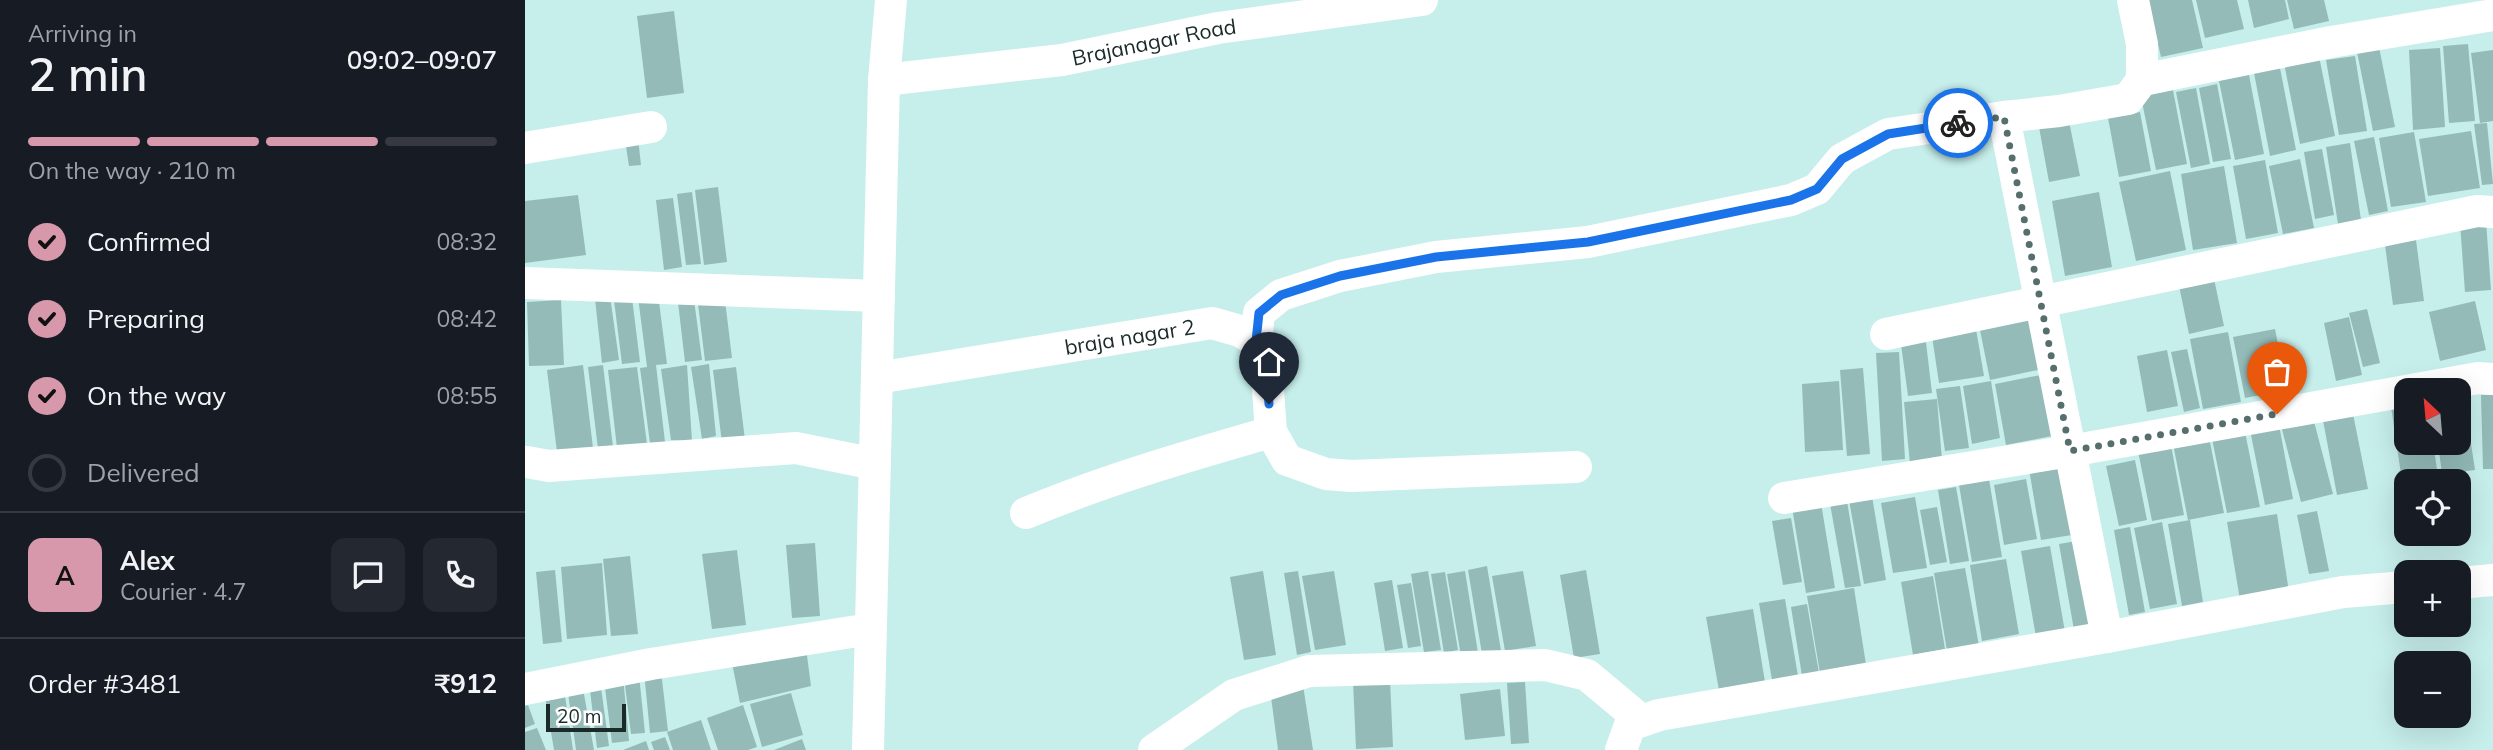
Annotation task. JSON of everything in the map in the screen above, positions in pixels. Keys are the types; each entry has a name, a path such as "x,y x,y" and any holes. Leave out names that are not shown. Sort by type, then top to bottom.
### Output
{"street":[{"path":"867,750 884,80 891,0"},
{"path":"1576,467 1351,476 1326,474 1287,460 1271,432 1267,376 1256,341 1259,313 1281,295 1340,276 1436,257 1588,242 1791,200 1817,189 1842,159 1888,134 2128,99 2142,80 2142,44 2133,0"},
{"name":"Brajanagar Road","path":"884,80 1062,60 1219,28 1406,1"},
{"path":"2142,80 2332,42 2493,15"},
{"path":"2004,117 2107,637"},
{"path":"525,148 651,127"},
{"path":"1886,334 2477,211 2493,212"},
{"path":"525,283 879,296"},
{"name":"braja nagar 2","path":"877,377 1212,323 1240,331 1256,341"},
{"path":"2471,379 2493,379"},
{"path":"1784,498 2394,394"},
{"path":"1026,513 1073,493 1271,432"},
{"path":"527,462 549,466 796,448 875,464"},
{"path":"2471,582 2493,580"},
{"path":"1621,750 1630,726 1659,715 2107,637 2343,592 2394,588"},
{"path":"525,689 651,664 870,629"},
{"path":"1154,750 1234,695 1309,671 1545,665 1587,675 1642,721"}],"building":[{"path":"2148,0 2192,0 2203,48 2161,57"},
{"path":"2196,0 2237,0 2244,29 2205,38"},
{"path":"2248,0 2285,0 2289,19 2254,28"},
{"path":"2287,0 2324,0 2329,21 2294,29"},
{"path":"674,11 684,93 647,98 637,16"},
{"path":"2468,44 2475,121 2449,123 2443,46"},
{"path":"2379,47 2395,127 2373,131 2357,52"},
{"path":"2440,48 2445,127 2413,130 2409,50"},
{"path":"2493,50 2493,121 2480,123 2471,53"},
{"path":"2319,56 2335,136 2300,144 2284,63"},
{"path":"2355,56 2367,131 2339,135 2326,60"},
{"path":"2280,68 2296,150 2270,156 2254,73"},
{"path":"2249,75 2264,154 2235,160 2219,81"},
{"path":"2217,84 2231,159 2213,162 2199,88"},
{"path":"2196,88 2210,164 2191,168 2176,92"},
{"path":"2173,90 2187,164 2156,170 2141,97"},
{"path":"2140,112 2151,171 2119,177 2108,118"},
{"path":"2069,121 2080,176 2049,182 2039,127"},
{"path":"2487,123 2493,184 2482,185 2474,124"},
{"path":"2471,131 2480,188 2428,196 2419,139"},
{"path":"2414,132 2426,202 2391,207 2379,138"},
{"path":"2374,137 2388,211 2369,215 2354,141"},
{"path":"638,138 641,165 629,166 625,140"},
{"path":"2350,143 2361,220 2338,224 2326,147"},
{"path":"2322,149 2334,215 2315,219 2304,152"},
{"path":"2300,159 2314,228 2283,234 2269,166"},
{"path":"2265,160 2278,233 2246,239 2233,166"},
{"path":"2224,166 2237,243 2193,250 2181,174"},
{"path":"2170,171 2186,250 2136,261 2119,182"},
{"path":"718,187 727,262 704,265 695,190"},
{"path":"692,192 701,264 686,265 677,194"},
{"path":"2099,192 2112,267 2065,276 2052,201"},
{"path":"578,195 586,255 525,263 525,201"},
{"path":"673,198 682,267 664,270 656,200"},
{"path":"2486,221 2491,290 2465,292 2460,223"},
{"path":"2416,240 2424,301 2393,305 2385,245"},
{"path":"2213,274 2224,326 2189,334 2178,281"},
{"path":"693,292 702,360 685,362 677,294"},
{"path":"724,292 732,358 705,361 697,296"},
{"path":"658,294 667,364 656,365 665,442 650,443 640,368 647,367 638,297"},
{"path":"610,296 619,360 602,363 595,299"},
{"path":"632,298 640,362 622,364 614,300"},
{"path":"561,300 564,365 529,366 527,302"},
{"path":"2475,301 2486,350 2440,361 2429,312"},
{"path":"2367,309 2380,363 2363,367 2349,313"},
{"path":"2031,310 2043,369 1990,380 1978,320"},
{"path":"2349,317 2362,375 2336,381 2324,323"},
{"path":"1976,329 1984,376 1939,383 1932,336"},
{"path":"2275,329 2287,390 2245,398 2233,337"},
{"path":"2228,332 2241,402 2203,409 2190,339"},
{"path":"1925,334 1932,393 1908,396 1900,337"},
{"path":"2187,349 2200,408 2184,412 2171,352"},
{"path":"2167,350 2178,406 2147,412 2137,356"},
{"path":"1899,352 1905,459 1882,461 1876,353"},
{"path":"709,364 716,436 702,439 691,367"},
{"path":"583,365 593,448 557,452 547,370"},
{"path":"603,365 614,455 599,457 588,367"},
{"path":"687,365 692,441 671,440 661,369"},
{"path":"637,367 647,444 617,448 608,370"},
{"path":"736,367 745,440 722,443 713,370"},
{"path":"1863,368 1870,454 1847,456 1840,370"},
{"path":"2046,374 2057,435 2006,445 1995,384"},
{"path":"1839,381 1843,450 1805,452 1802,384"},
{"path":"1991,381 2000,438 1972,444 1963,386"},
{"path":"1960,386 1969,448 1945,451 1936,389"},
{"path":"2481,395 2493,395 2493,469 2483,469"},
{"path":"1937,399 1942,460 1910,464 1904,402"},
{"path":"2390,400 2394,400 2394,427"},
{"path":"2352,409 2368,489 2337,495 2322,415"},
{"path":"2311,410 2333,494 2301,502 2279,418"},
{"path":"2243,422 2260,507 2227,513 2210,429"},
{"path":"2279,425 2293,499 2265,505 2250,430"},
{"path":"2209,437 2224,513 2188,520 2173,444"},
{"path":"2471,443 2475,470 2441,469 2440,455 2471,455"},
{"path":"2171,445 2184,515 2152,521 2138,451"},
{"path":"2398,455 2435,455 2437,469 2400,469"},
{"path":"2135,460 2147,520 2119,526 2106,466"},
{"path":"2066,462 2078,534 2041,540 2029,469"},
{"path":"1989,479 2002,557 1972,562 1959,485"},
{"path":"2026,479 2037,539 2004,545 1994,485"},
{"path":"1956,487 1969,561 1950,564 1938,490"},
{"path":"1846,495 1861,586 1845,588 1829,498"},
{"path":"1872,496 1886,580 1864,584 1849,500"},
{"path":"1820,497 1835,588 1806,593 1791,501"},
{"path":"1915,497 1927,568 1893,573 1881,503"},
{"path":"1937,507 1947,562 1930,565 1920,510"},
{"path":"2317,511 2329,571 2309,574 2297,515"},
{"path":"2277,514 2289,592 2240,600 2227,522"},
{"path":"1791,518 1802,582 1783,585 1772,521"},
{"path":"2190,520 2203,602 2182,606 2168,524"},
{"path":"2162,522 2177,604 2150,609 2134,528"},
{"path":"2130,527 2145,612 2129,615 2114,530"},
{"path":"2083,540 2097,627 2074,630 2059,544"},
{"path":"815,543 820,616 792,618 786,545"},
{"path":"2050,546 2065,632 2036,637 2021,551"},
{"path":"737,550 746,625 712,629 702,554"},
{"path":"630,556 638,634 611,636 603,559"},
{"path":"2006,559 2019,634 1982,641 1970,565"},
{"path":"602,563 607,635 567,639 561,567"},
{"path":"1487,566 1501,651 1482,654 1468,570"},
{"path":"1965,568 1979,646 1947,651 1934,573"},
{"path":"555,570 562,642 543,644 536,572"},
{"path":"1586,570 1600,654 1574,658 1560,575"},
{"path":"1263,571 1276,655 1244,660 1230,577"},
{"path":"1298,571 1311,652 1297,655 1284,573"},
{"path":"1334,571 1346,645 1315,650 1302,576"},
{"path":"1428,571 1441,650 1424,652 1411,574"},
{"path":"1465,571 1478,653 1461,656 1447,574"},
{"path":"1523,571 1536,646 1505,651 1492,576"},
{"path":"1445,572 1458,650 1444,653 1431,574"},
{"path":"1933,576 1945,649 1913,655 1901,582"},
{"path":"1392,580 1403,648 1385,651 1374,583"},
{"path":"1411,583 1421,646 1408,648 1397,585"},
{"path":"1854,588 1867,671 1821,679 1807,596"},
{"path":"1785,599 1800,688 1774,692 1759,603"},
{"path":"1807,604 1819,673 1802,676 1791,607"},
{"path":"1753,609 1766,688 1720,696 1706,617"},
{"path":"806,648 811,686 740,703 731,658"},
{"path":"661,671 668,731 650,733 644,672"},
{"path":"639,675 645,733 631,734 624,677"},
{"path":"623,676 629,741 612,743 604,680"},
{"path":"600,680 609,746 597,748 589,682"},
{"path":"1390,680 1393,747 1356,749 1353,681"},
{"path":"1525,682 1529,743 1511,744 1507,683"},
{"path":"582,683 594,750 576,750 567,686"},
{"path":"1303,685 1313,750 1278,750 1270,689"},
{"path":"564,689 573,750 554,750 544,690"},
{"path":"1500,689 1505,736 1465,740 1460,694"},
{"path":"791,693 803,735 762,747 750,704"},
{"path":"528,705 535,724 525,728 525,706"},
{"path":"743,705 757,747 748,750 718,750 707,718"},
{"path":"701,720 711,750 673,750 667,732"},
{"path":"537,728 546,750 525,750 525,732"},
{"path":"665,737 670,750 654,750 651,742"},
{"path":"802,739 806,750 774,750"},
{"path":"646,741 649,750 623,750"}],"way so far":[{"path":"1958,123 2004,117 2070,451 2277,414"}],"route":[{"path":"1269,404 1267,376 1256,341 1259,313 1281,295 1340,276 1436,257 1588,242 1791,200 1817,189 1842,159 1888,134 1958,123"}]}
